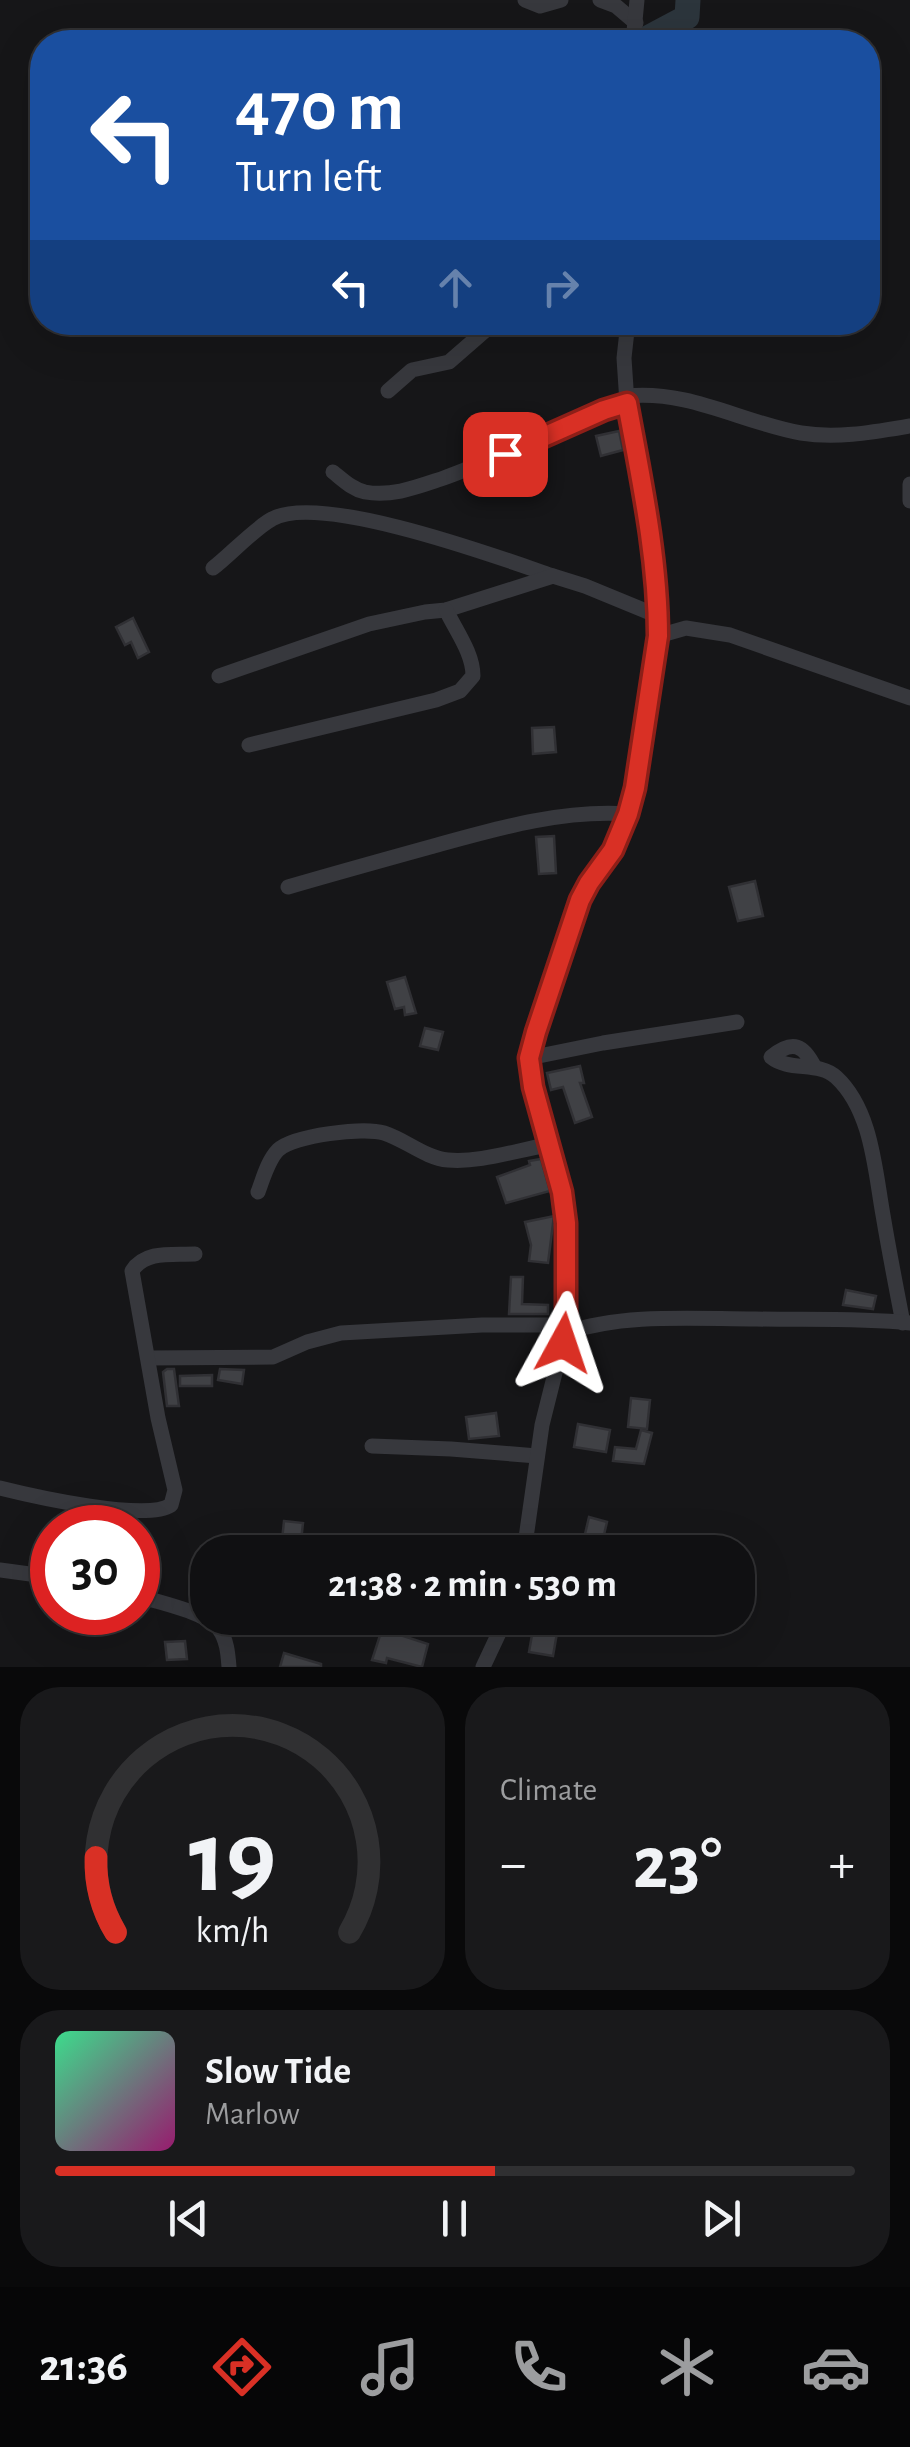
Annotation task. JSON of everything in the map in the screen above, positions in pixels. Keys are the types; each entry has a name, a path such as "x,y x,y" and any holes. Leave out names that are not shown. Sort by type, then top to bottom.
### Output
{"street":[{"path":"525,0 540,6 560,0"},
{"path":"600,0 616,6 636,24"},
{"path":"635,30 637,0"},
{"path":"388,391 412,370 449,362 480,335"},
{"path":"526,1535 542,1426 566,1329 566,1223 562,1192 533,1087 529,1058 580,900 613,850 628,814 658,636 645,505 627,400 627,335"},
{"path":"333,472 348,484 369,492 415,488 486,463 627,400 650,394 690,400 784,428 828,436 910,426"},
{"path":"910,484 910,501"},
{"path":"212,568 274,518 312,512 354,516 585,586 658,616"},
{"path":"219,676 369,624 446,610 553,576"},
{"path":"249,745 460,691 472,676 473,668 446,610"},
{"path":"658,636 686,628 720,632 910,698"},
{"path":"288,887 498,829 572,814 628,814"},
{"path":"529,1058 737,1022"},
{"path":"148,1358 273,1357 341,1333 482,1325 566,1329 630,1321 906,1323 860,1112 835,1076 816,1068"},
{"path":"258,1192 272,1158 284,1146 348,1130 384,1133 428,1155 448,1160 548,1145"},
{"path":"0,1488 82,1504 144,1511 168,1508 175,1490 132,1270 153,1256 195,1254"},
{"path":"372,1446 537,1456"},
{"path":"0,1570 30,1575"},
{"path":"160,1603 214,1624 228,1650 229,1667"},
{"path":"483,1667 498,1635"}],"building":[{"path":"619,431 623,450 601,456 596,436"},
{"path":"133,618 149,652 138,658 131,642 125,645 116,627"},
{"path":"554,727 556,752 533,754 532,728"},
{"path":"554,836 556,873 539,874 536,837"},
{"path":"755,881 763,916 738,921 729,887"},
{"path":"405,977 416,1013 405,1015 404,1007 395,1009 387,982"},
{"path":"425,1028 443,1032 438,1050 420,1046"},
{"path":"580,1066 584,1083 580,1083 592,1117 575,1123 563,1087 551,1090 547,1073"},
{"path":"541,1159 550,1191 506,1203 497,1177"},
{"path":"554,1216 548,1263 529,1261 531,1245 525,1222"},
{"path":"511,1277 523,1277 522,1304 548,1305 548,1314 509,1314"},
{"path":"846,1290 876,1296 873,1309 843,1305"},
{"path":"174,1369 179,1406 167,1406 163,1372"},
{"path":"220,1369 244,1370 242,1384 218,1380"},
{"path":"212,1375 212,1386 180,1386 180,1376"},
{"path":"631,1398 650,1400 647,1429 628,1427"},
{"path":"496,1413 499,1436 469,1439 466,1417"},
{"path":"578,1424 610,1430 606,1452 574,1447"},
{"path":"641,1430 652,1433 644,1464 613,1461 615,1447 636,1449"},
{"path":"589,1517 607,1522 604,1535 585,1534"},
{"path":"284,1521 303,1523 302,1535 283,1535"},
{"path":"380,1635 400,1635 428,1644 422,1667 387,1658 386,1663 372,1660"},
{"path":"532,1635 557,1635 553,1656 529,1652"},
{"path":"185,1641 187,1659 167,1660 165,1642"},
{"path":"284,1653 321,1664 321,1667 280,1667"}],"waterway":[{"path":"663,30 687,17 688,0"}],"route":[{"path":"505,454 627,403 650,537 658,616 635,788 624,828 580,900 529,1058 566,1223 563,1343"}]}
